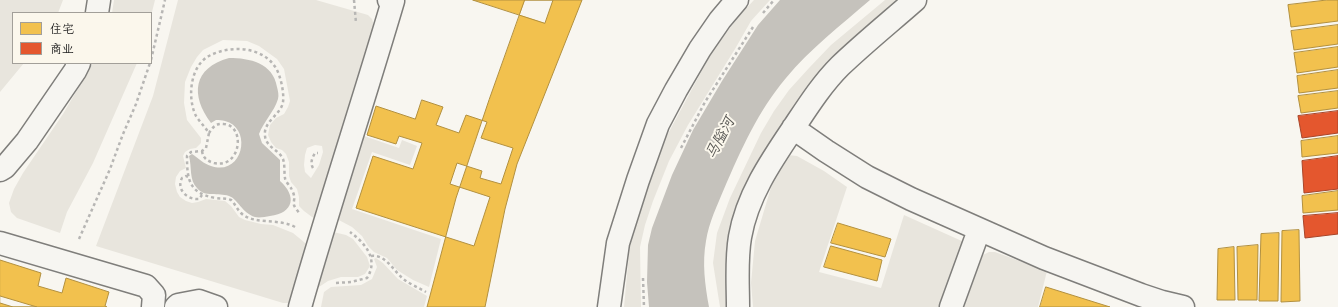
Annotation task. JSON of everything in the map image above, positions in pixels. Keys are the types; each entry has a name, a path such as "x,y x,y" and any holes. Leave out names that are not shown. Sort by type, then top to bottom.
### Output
{"street":[{"path":"97,12 99,0"},
{"path":"300,307 394,1 389,0"},
{"path":"609,307 618,243 658,124 700,49 720,20 737,0"},
{"path":"738,307 737,270 740,238 747,211 758,183 772,159 814,97 840,67 915,0"},
{"path":"0,170 5,167 27,141 76,70 79,64"},
{"path":"793,128 867,177 911,199 1139,301 1183,307"},
{"path":"951,307 979,230"},
{"path":"0,243 146,286 154,296 153,307"},
{"path":"176,307 178,305 199,301 216,307"}],"path":[{"path":"152,56 165,0"},
{"path":"761,15 774,0"},
{"path":"678,153 705,102 756,21"},
{"path":"209,133 197,117 192,105 192,81 196,70 203,59 215,52 229,48 251,50 264,56 276,66 280,78 283,103 266,126 265,136 267,142 278,152 283,160 285,179 294,196 294,206 300,214 323,230"},
{"path":"69,263 110,169 136,104 150,64"},
{"path":"202,151 206,160 220,164 227,162 233,158 238,144 234,130 225,124 213,126 209,133 206,148 202,151 191,152 187,156 188,177 195,190 202,195 231,200 241,213 253,220 281,222 290,224 307,232 323,230 338,225 360,239 371,256 371,271 367,278 350,282 332,283"},
{"path":"188,177 186,176 182,178 180,181 182,192 190,198 195,199 199,199 202,195"},
{"path":"371,256 375,255 386,260 397,274 406,281 426,292"},
{"path":"643,276 644,307"}],"shaded area":[{"path":"0,0 63,0 58,12 12,12 12,64 23,64 0,92"},
{"path":"114,0 155,0 152,12 112,12"},
{"path":"178,0 316,0 368,15 372,19 374,26 319,219 312,217 299,206 297,189 291,182 289,176 289,162 286,154 282,150 276,148 268,135 270,125 276,118 284,114 290,101 284,69 277,59 259,46 247,41 223,40 203,50 191,67 185,82 184,103 187,120 201,138 201,143 196,148 185,152 183,156 186,168 180,171 176,177 175,184 177,192 180,197 192,203 206,199 225,201 231,206 239,217 261,224 273,225 293,233 310,247 294,299 288,303 283,303 96,246 153,96","holes":["315,145 322,146 323,152 319,165 311,178 305,172 304,165 307,148"]},
{"path":"754,0 770,0 751,21 688,125 669,161 653,201 640,247 641,307 624,307 630,243 651,169 663,143 713,50 740,15"},
{"path":"885,0 899,0 863,30 814,81 779,128 765,153 728,240 726,258 729,307 720,307 713,263 717,233 730,198 761,133 789,90 809,68 831,45"},
{"path":"92,64 137,64 93,163 67,212 60,233 17,218 11,212 9,203 14,189 23,173 63,114"},
{"path":"378,91 364,136 399,148 402,140 417,146 410,165 372,152 352,209 441,239 429,287 413,280 397,270 387,258 374,252 362,236 352,227 335,218 376,93"},
{"path":"788,155 797,156 824,171 847,187 819,272 881,288 904,215 964,242 940,307 753,307 751,283 755,241 772,184 783,160"},
{"path":"329,231 346,235 353,239 367,257 370,266 365,274 358,277 341,277 328,281 316,289 314,307 307,307"},
{"path":"989,252 995,252 1047,271 1038,307 963,307 983,255"},
{"path":"376,258 383,263 398,279 427,296 424,307 321,307 324,292 331,287 361,285 372,279 377,267 374,259"}],"water":[{"name":"马隘河","path":"780,0 870,0 795,67 767,104 751,131 724,189 707,234 704,266 709,307 649,307 647,282 648,245 652,228 672,175 693,130 722,81 758,25"},
{"path":"229,58 245,59 266,67 275,79 278,99 259,134 262,143 280,160 280,181 289,192 291,198 288,208 278,214 255,217 243,209 229,196 204,193 194,185 189,156 192,154 208,165 222,168 231,165 237,158 240,150 241,141 239,133 234,125 222,120 216,120 211,123 204,113 198,93 202,76 208,68"}],"building: 住宅":[{"path":"473,0 553,0 545,23"},
{"path":"525,0 582,0 517,164 505,209 485,307 427,307 456,198"},
{"path":"1338,0 1338,21 1291,27 1288,5"},
{"path":"1338,25 1338,44 1294,50 1291,31"},
{"path":"1338,47 1338,67 1297,73 1294,53"},
{"path":"1338,70 1338,88 1299,93 1297,76"},
{"path":"1338,91 1338,108 1301,113 1298,96"},
{"path":"422,100 443,107 436,125 459,133 466,115 487,122 481,138 513,148 501,184 480,178 482,171 457,163 450,184 490,197 474,246 356,208 373,156 413,169 422,143 399,136 396,144 367,135 376,106 415,119"},
{"path":"1338,136 1338,153 1302,157 1301,141"},
{"path":"1338,191 1338,210 1303,213 1302,196"},
{"path":"838,223 891,239 885,257 831,243"},
{"path":"1299,230 1300,301 1281,302 1282,231"},
{"path":"1279,233 1278,301 1259,301 1261,234"},
{"path":"1258,245 1257,300 1238,300 1237,247"},
{"path":"831,246 882,260 877,281 824,267"},
{"path":"1234,247 1235,300 1217,300 1218,249"},
{"path":"0,260 41,273 38,286 62,293 66,278 109,292 105,306 107,307 13,307 0,303"},
{"path":"1046,287 1110,307 1040,307"},
{"path":"0,296 37,307 0,307"}],"building: 商业":[{"path":"1338,111 1338,133 1302,138 1298,116"},
{"path":"1338,156 1338,189 1304,193 1302,161"},
{"path":"1338,213 1338,234 1305,238 1303,216"}]}
